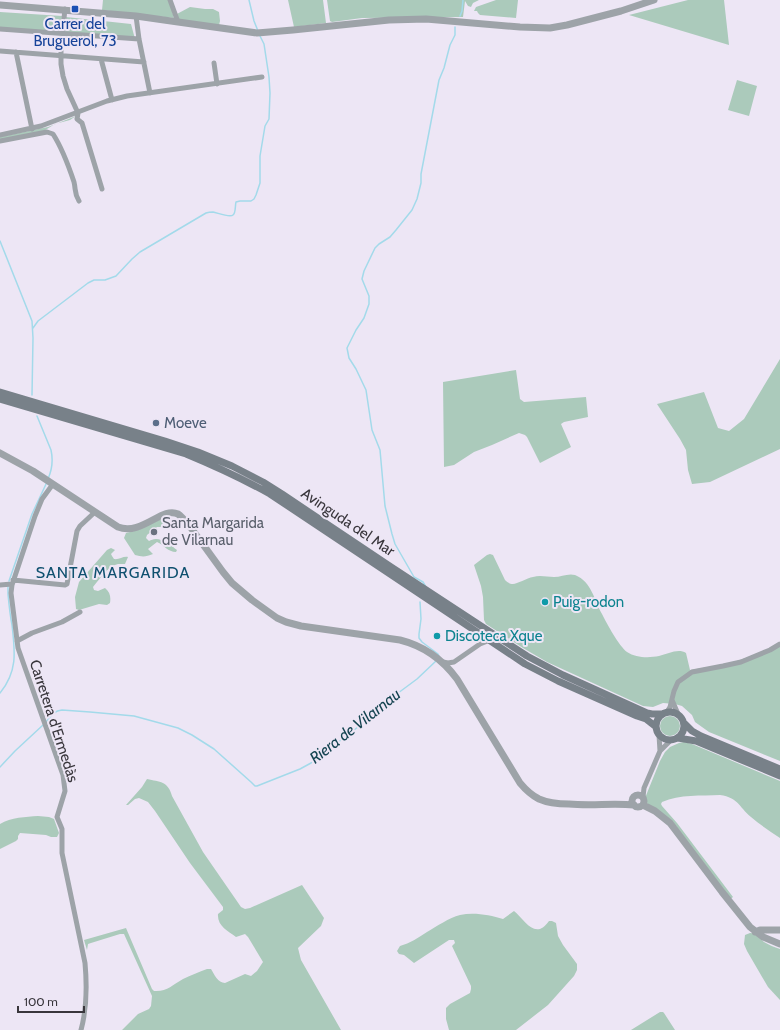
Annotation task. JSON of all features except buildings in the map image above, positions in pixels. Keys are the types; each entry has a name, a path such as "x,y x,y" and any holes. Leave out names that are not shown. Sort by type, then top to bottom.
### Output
{"main road":[{"name":"Avinguda del Mar","path":"0,392 165,440 232,466 282,494 527,656 563,675 648,713 665,713"},
{"name":"Avinguda del Mar","path":"0,399 186,454 252,484 270,494 525,664 558,681 646,719 655,726"},
{"path":"684,724 683,732 678,738 670,741 662,738 656,731 655,726 659,717 665,713 675,712 681,717 684,724 701,736 780,769"},
{"path":"678,738 696,741 780,776"}],"street":[{"path":"170,0 178,22"},
{"path":"0,4 136,16 259,33 389,20 426,19 550,28 613,13 654,0"},
{"path":"65,9 60,56 63,76 78,115 78,119 81,122 87,139 102,189"},
{"path":"136,16 150,93"},
{"path":"0,29 139,39"},
{"path":"0,51 144,62"},
{"path":"16,52 32,129"},
{"path":"101,59 112,100"},
{"path":"214,62 217,84"},
{"path":"0,135 32,129 78,115 112,100 127,96 262,77"},
{"path":"0,141 47,132 53,134 58,141 74,182 75,194 78,201"},
{"path":"0,453 24,466 123,529 139,527 164,514 178,514 186,521 232,583 240,591 277,618 301,626 406,641 427,650 442,662 460,683 520,783 534,796 556,804 634,805 640,807 644,788 660,751 670,741"},
{"name":"Carretera d'Ermedàs","path":"52,484 42,499 35,516 13,582 11,593 17,641 21,657 63,775 65,785 65,791 57,817 62,829 62,853 85,963 85,1009 81,1030"},
{"path":"0,585 13,582 67,584 77,531 80,526 95,512"},
{"path":"17,641 80,612"},
{"path":"476,631 481,638 480,644"},
{"path":"442,662 454,662 480,644 490,640"},
{"path":"665,713 670,707 674,690 678,682 692,672 741,662 770,650 780,644"},
{"path":"452,673 451,668 454,662"},
{"path":"672,700 678,714"},
{"path":"659,735 660,751"},
{"path":"634,805 633,798 641,799 670,822 744,920 755,932 780,944"},
{"path":"755,932 760,930 780,930"}],"green space":[{"path":"103,0 169,0 174,18 102,10"},
{"path":"288,0 323,0 326,23 294,27"},
{"path":"327,0 479,0 473,3 471,7 468,6 465,1 463,17 362,18 332,22 330,21"},
{"path":"496,0 518,0 516,18 480,15 477,11 474,11 476,7"},
{"path":"688,0 724,0 729,45 629,15"},
{"path":"190,7 213,9 219,12 219,25 178,22 175,15"},
{"path":"0,12 62,16 60,33 0,28"},
{"path":"66,17 131,24 135,39 65,33"},
{"path":"737,80 757,86 749,116 728,110"},
{"path":"76,116 70,120 57,123"},
{"path":"54,125 42,132 0,140 0,137"},
{"path":"780,359 780,449 710,482 692,484 688,470 686,450 657,404 704,392 718,428 729,431 744,419"},
{"path":"516,370 520,399 524,402 586,397 588,417 561,424 571,447 540,463 527,437 519,433 474,452 454,465 444,467 443,382"},
{"path":"163,518 171,522 164,527 157,527 147,535 146,538 149,541 159,539 164,541 177,550 176,552 171,551 157,542 148,549 153,554 148,556 135,555 124,538 126,533 138,530"},
{"path":"111,548 115,550 111,554 114,559 128,557 125,564 118,564 111,567 93,587 94,590 98,591 105,588 110,595 110,603 107,605 99,604 79,610 76,609 75,597 79,582 107,550"},
{"path":"490,554 493,555 505,580 511,584 538,576 554,577 575,575 581,578 592,592 599,609 617,640 627,652 634,655 651,657 680,651 686,653 690,670 728,664 766,651 780,643 780,761 709,732 695,722 692,715 682,706 663,703 653,707 643,706 547,662 486,624 484,620 481,586 474,565"},
{"path":"670,716 677,719 680,726 677,733 670,736 663,733 660,726 663,719"},
{"path":"684,742 780,781 780,838 754,820 735,800 726,796 683,797 669,799 661,804 733,897 729,900 676,826 648,805 645,798 665,752 670,747"},
{"path":"147,779 163,783 168,787 203,852 241,907 245,909 250,908 302,885 324,918 321,926 298,948 301,960 341,1030 122,1030 138,1014 149,1009 151,1006 152,996 124,934 88,944 87,950 84,940 126,928 154,991 169,988 183,979 207,969 211,969 218,980 225,983 245,974 251,976 257,971 263,962 245,934 236,937 221,925 218,914 223,910 223,907 190,863 148,802 139,798 126,805"},
{"path":"38,816 54,819 59,833 57,837 20,833 16,841 0,849 0,824 14,819"},
{"path":"514,911 530,927 535,929 544,927 549,921 556,923 558,936 577,964 577,970 574,976 548,1005 516,1030 449,1030 446,1019 446,1008 450,1004 470,993 471,989 471,986 452,946 455,943 454,940 449,940 414,963 404,955 399,954 397,951 400,946 414,940 443,922 456,916 476,914 503,919"},
{"path":"750,933 756,935 764,942 780,949 780,1000 768,987 747,951 744,944 745,935"},
{"path":"660,1012 664,1013 675,1030 631,1030"}],"waterway":[{"path":"249,0 258,31"},
{"path":"460,16 463,0"},
{"path":"426,587 423,582 414,577 395,544 385,506 380,450 372,430 366,390 349,358 347,348 364,318 369,304 369,296 362,279 364,271 375,248 390,237 412,210 417,199 439,80 450,45 455,35 455,27"},
{"path":"33,328 38,321 88,283 94,280 105,280 116,276 140,252 206,213 213,212 231,216 235,213 236,202 251,201 254,199 260,183 260,156 265,126 269,119 270,93 264,44 260,36"},
{"path":"0,241 32,321 32,395"},
{"path":"37,416 52,453 51,468 48,479"},
{"path":"9,581 32,514 47,482"},
{"path":"0,693 10,677 14,660 14,644 8,586"},
{"name":"Riera de Vilarnau","path":"420,602 421,619 419,638 439,656"},
{"name":"Riera de Vilarnau","path":"46,722 54,713 62,710 134,716 178,728 214,749 255,786 257,786 300,769 311,763 371,717 386,702 417,679 436,661"},
{"name":"Riera de Vilarnau","path":"0,767 43,725"}],"place":[{"name":"Carrer del Bruguerol, 73","path":"75,9"},
{"name":"Moeve","path":"156,423"},
{"name":"Santa Margarida de Vilarnau","path":"154,532"},
{"name":"Puig-rodon","path":"545,602"},
{"name":"Discoteca Xque","path":"437,636"}],"district":[{"name":"SANTA MARGARIDA","path":"113,572"}]}
